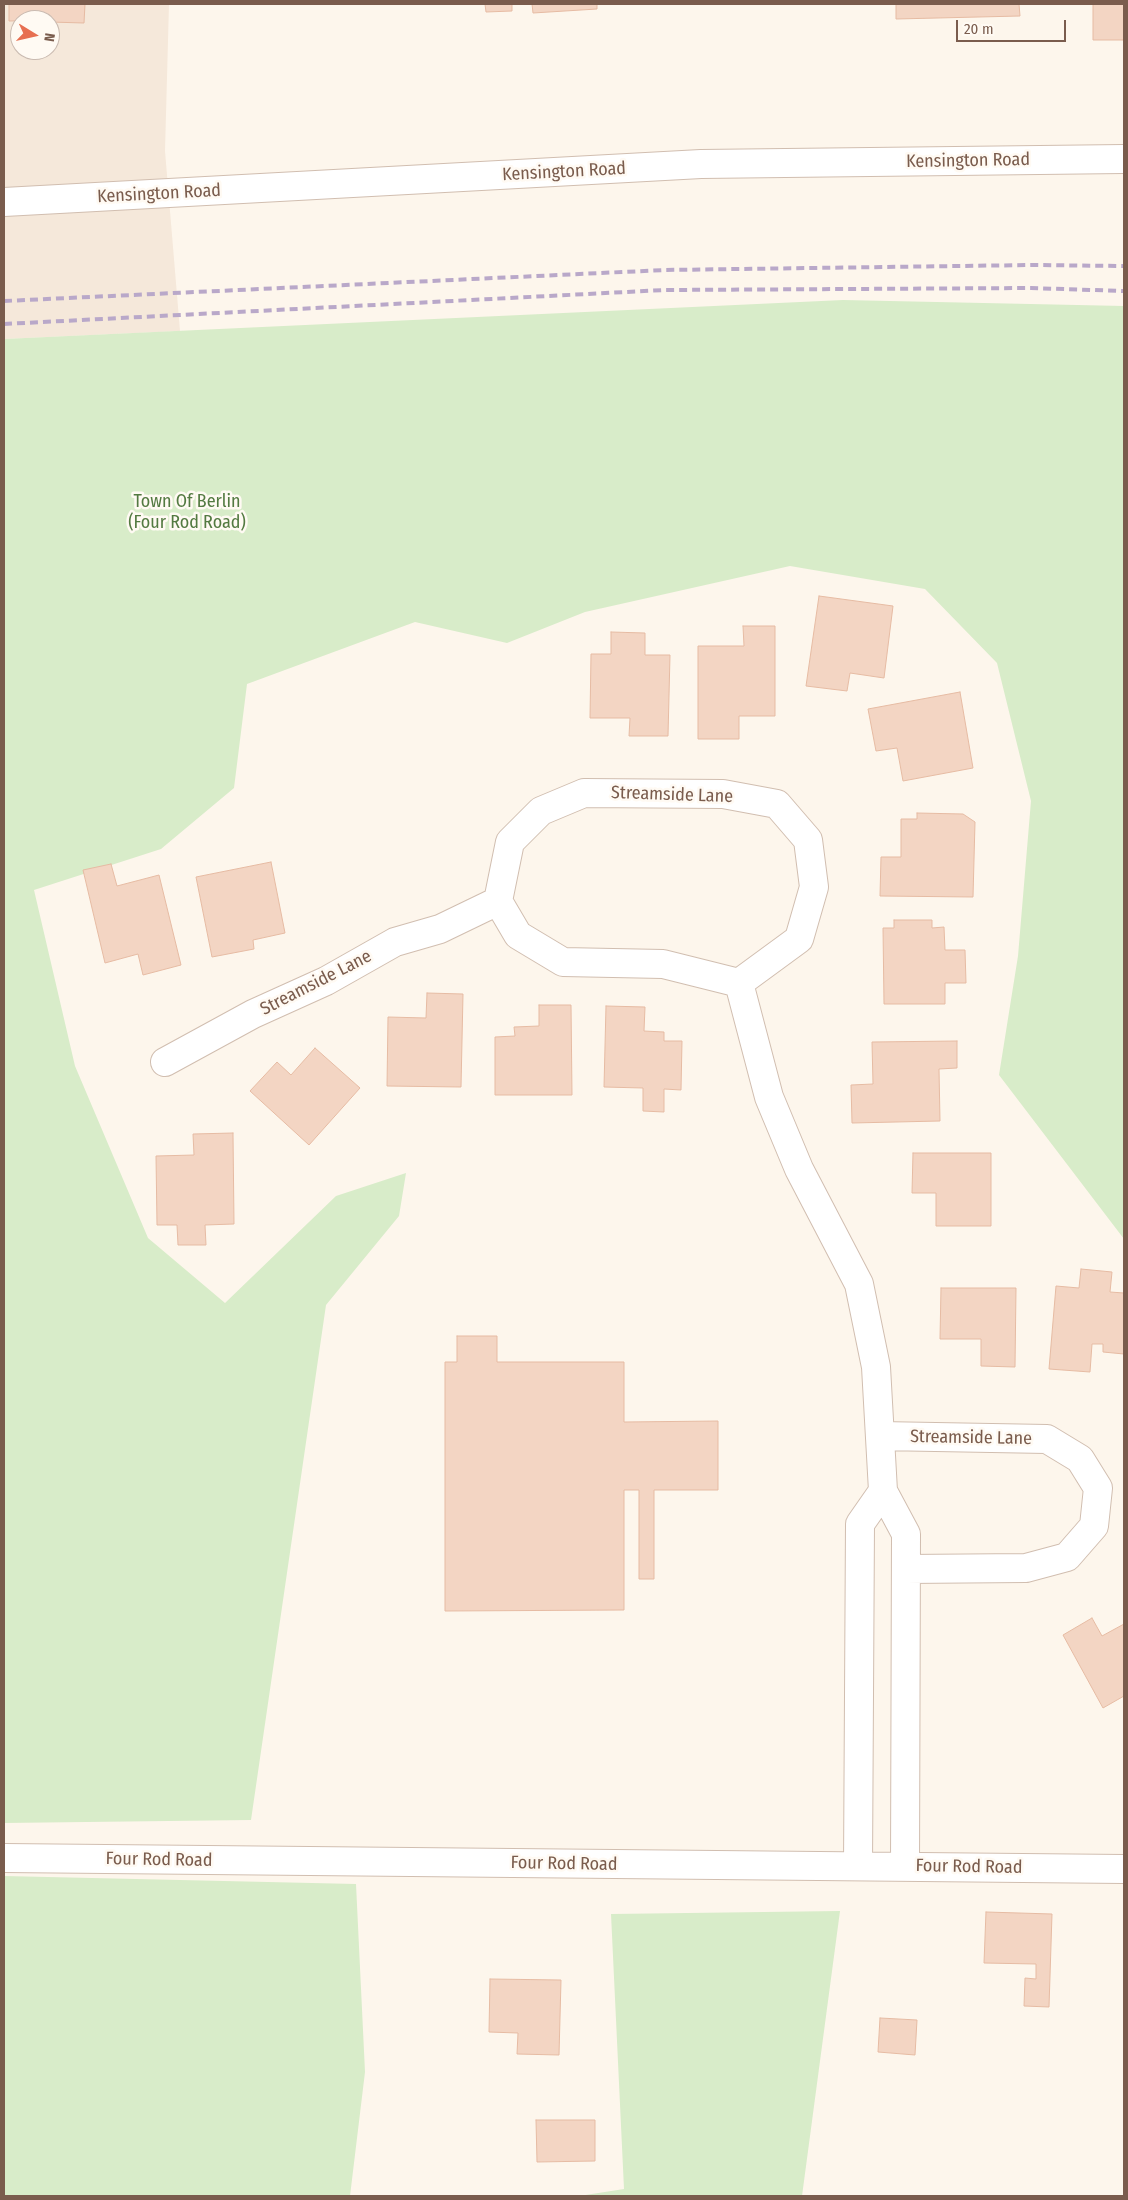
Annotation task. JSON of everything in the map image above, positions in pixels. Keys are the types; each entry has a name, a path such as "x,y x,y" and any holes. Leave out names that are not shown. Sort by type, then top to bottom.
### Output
{"street":[{"name":"Kensington Road","path":"4,202 701,164 1124,159"},
{"name":"Streamside Lane","path":"165,1062 253,1014 326,981 395,942 440,929 498,901 510,842 541,810 584,793 723,794 778,804 808,840 814,887 799,938 739,983"},
{"path":"498,901 518,934 562,962 663,964 739,983 769,1097 799,1169 858,1284 876,1367 883,1491 906,1534 905,1867"},
{"name":"Streamside Lane","path":"880,1436 1047,1439 1080,1459 1098,1488 1094,1526 1067,1557 1026,1568 906,1569"},
{"path":"858,1866 860,1524 883,1491"},
{"name":"Four Rod Road","path":"4,1858 1124,1869"}],"shaded area":[{"path":"4,4 169,4 165,151 180,331 4,339"}],"green space":[{"name":"Town Of Berlin (Four Rod Road)","path":"843,300 1124,306 1124,1239 999,1075 1018,956 1031,801 997,663 925,589 790,566 585,612 507,643 415,622 247,684 234,788 161,849 34,890 75,1066 148,1238 225,1303 336,1196 406,1173 399,1216 326,1305 251,1820 4,1823 4,339"},
{"path":"4,1876 356,1884 365,2072 350,2196 4,2196"},
{"path":"840,1911 802,2196 579,2196 624,2189 611,1914"}],"building":[{"path":"9,4 85,4 84,23 60,22 60,10 10,10 9,21"},
{"path":"485,4 512,4 512,11 486,12"},
{"path":"532,4 597,4 597,9 533,13"},
{"path":"896,4 1019,4 1020,16 896,19"},
{"path":"1093,4 1124,4 1124,40 1093,40"},
{"path":"819,596 893,606 884,678 850,673 847,691 806,686"},
{"path":"743,626 775,626 775,716 739,716 739,739 698,739 698,646 744,646"},
{"path":"611,632 645,633 645,655 670,655 668,736 629,736 630,718 590,718 591,654 611,654"},
{"path":"960,692 973,768 903,781 897,748 876,751 868,709"},
{"path":"917,813 963,814 975,822 973,897 880,896 881,857 901,857 901,819 917,819"},
{"path":"271,862 285,933 253,940 254,949 212,957 196,877"},
{"path":"111,864 117,886 159,875 181,965 143,975 138,954 105,963 83,870"},
{"path":"894,920 932,920 932,928 944,927 945,950 965,950 966,983 945,983 945,1004 884,1004 883,928 894,928"},
{"path":"427,993 463,994 461,1087 387,1086 388,1017 426,1018"},
{"path":"539,1005 571,1005 572,1095 495,1095 495,1037 515,1036 514,1027 539,1026"},
{"path":"606,1006 645,1007 644,1031 664,1032 664,1041 682,1041 681,1090 664,1089 664,1112 643,1111 643,1088 604,1087"},
{"path":"957,1041 957,1068 939,1069 940,1121 852,1123 851,1085 873,1084 872,1042"},
{"path":"315,1048 360,1088 309,1145 250,1091 277,1062 291,1075"},
{"path":"233,1133 234,1224 205,1225 206,1245 178,1245 177,1225 157,1225 156,1156 194,1155 193,1134"},
{"path":"913,1153 991,1153 991,1226 936,1226 936,1193 912,1193"},
{"path":"1081,1269 1112,1272 1110,1292 1124,1293 1124,1354 1103,1352 1103,1344 1092,1344 1090,1372 1049,1369 1056,1286 1079,1288"},
{"path":"941,1288 1016,1288 1015,1367 981,1366 981,1339 940,1339"},
{"path":"457,1336 497,1336 497,1362 624,1362 624,1422 718,1421 718,1490 654,1490 654,1579 639,1579 639,1490 624,1490 624,1610 445,1611 445,1362 457,1362"},
{"path":"1092,1618 1102,1636 1124,1624 1124,1696 1103,1708 1063,1635"},
{"path":"986,1912 1052,1914 1049,2007 1024,2006 1025,1978 1036,1979 1036,1964 984,1963"},
{"path":"490,1979 561,1980 559,2055 517,2054 518,2033 489,2032"},
{"path":"880,2018 917,2020 915,2055 878,2052"},
{"path":"536,2120 595,2120 595,2161 537,2162"}],"railway":[{"path":"4,301 665,270 1032,265 1124,266"},
{"path":"4,324 665,290 1031,288 1124,291"}]}
